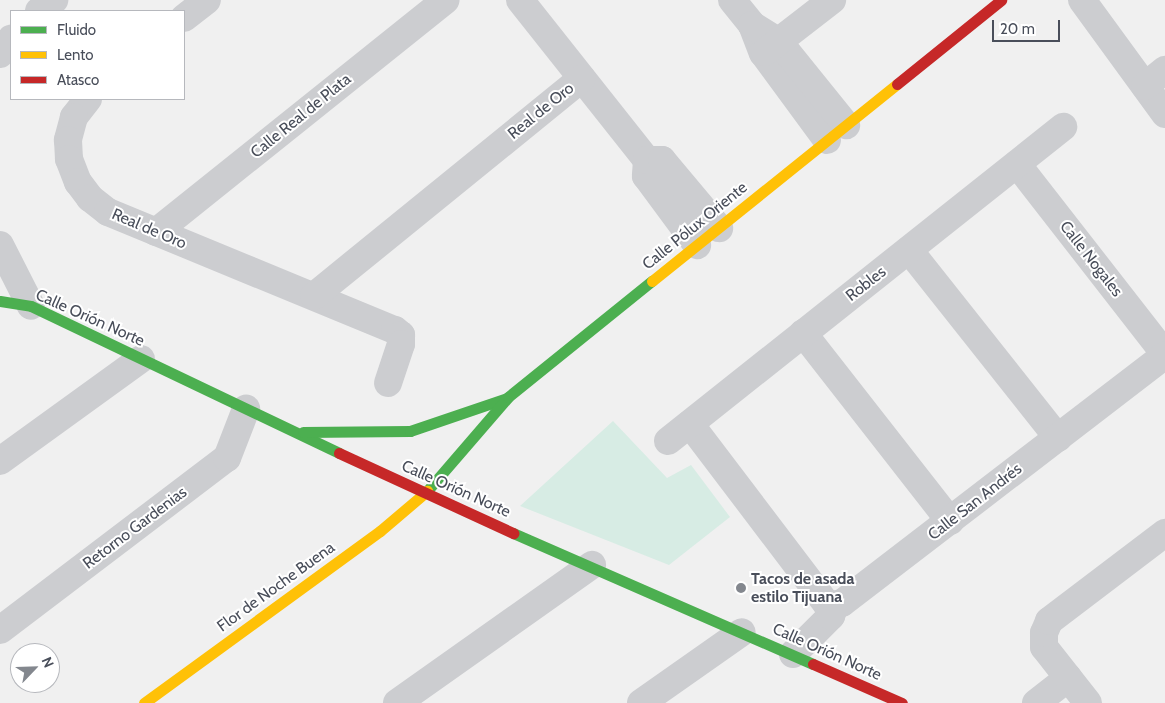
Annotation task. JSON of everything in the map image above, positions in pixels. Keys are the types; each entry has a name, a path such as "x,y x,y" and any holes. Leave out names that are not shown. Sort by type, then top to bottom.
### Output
{"street":[{"path":"40,10 54,0"},
{"path":"185,17 207,0"},
{"name":"Calle Real de Plata","path":"156,232 446,0"},
{"path":"520,0 647,160 646,176 697,245"},
{"path":"732,0 837,133"},
{"path":"771,48 832,0"},
{"name":"Calle Pólux Oriente","path":"424,494 508,397 1002,0"},
{"path":"1082,0 1155,78 1165,114"},
{"path":"0,54 10,40"},
{"name":"Real de Oro","path":"314,296 582,78"},
{"name":"Real de Oro","path":"87,100 74,117 68,140 69,160 78,182 90,198 108,212 395,330 401,335 388,383"},
{"name":"Robles","path":"668,440 1064,127"},
{"path":"647,160 662,160 719,228"},
{"name":"Calle Nogales","path":"1017,164 1165,355"},
{"path":"0,245 31,306"},
{"path":"909,250 1058,438"},
{"path":"0,285 31,306"},
{"name":"Calle Orión Norte","path":"0,301 31,306 424,494 592,565 742,632 883,700"},
{"path":"804,334 950,521"},
{"name":"Calle San Andrés","path":"786,652 831,616 830,604 842,603 1165,355"},
{"path":"0,461 141,358"},
{"path":"296,432 410,431 508,397"},
{"name":"Retorno Gardenias","path":"0,630 227,458 246,409"},
{"path":"690,424 830,604"},
{"name":"Flor de Noche Buena","path":"144,703 380,532 424,494"},
{"path":"1086,703 1044,647 1044,634 1048,621 1165,533"},
{"path":"397,703 592,565"},
{"path":"641,703 742,632"},
{"path":"1036,703 1068,678"}],"green space":[{"path":"613,421 667,478 691,465 730,517 669,565 520,506"}],"traffic: fast":[{"path":"427,491 508,397 652,281"},
{"path":"0,301 31,306 339,453"},
{"path":"303,432 410,431 507,398"},
{"path":"513,533 813,664"}],"traffic: slow":[{"path":"652,281 897,84"},
{"path":"144,703 380,531 427,491"}],"traffic: jam":[{"path":"897,84 1001,0"},
{"path":"339,453 513,533"},
{"path":"813,664 902,703"}],"place":[{"name":"Tacos de asada estilo Tijuana","path":"741,588"}]}
